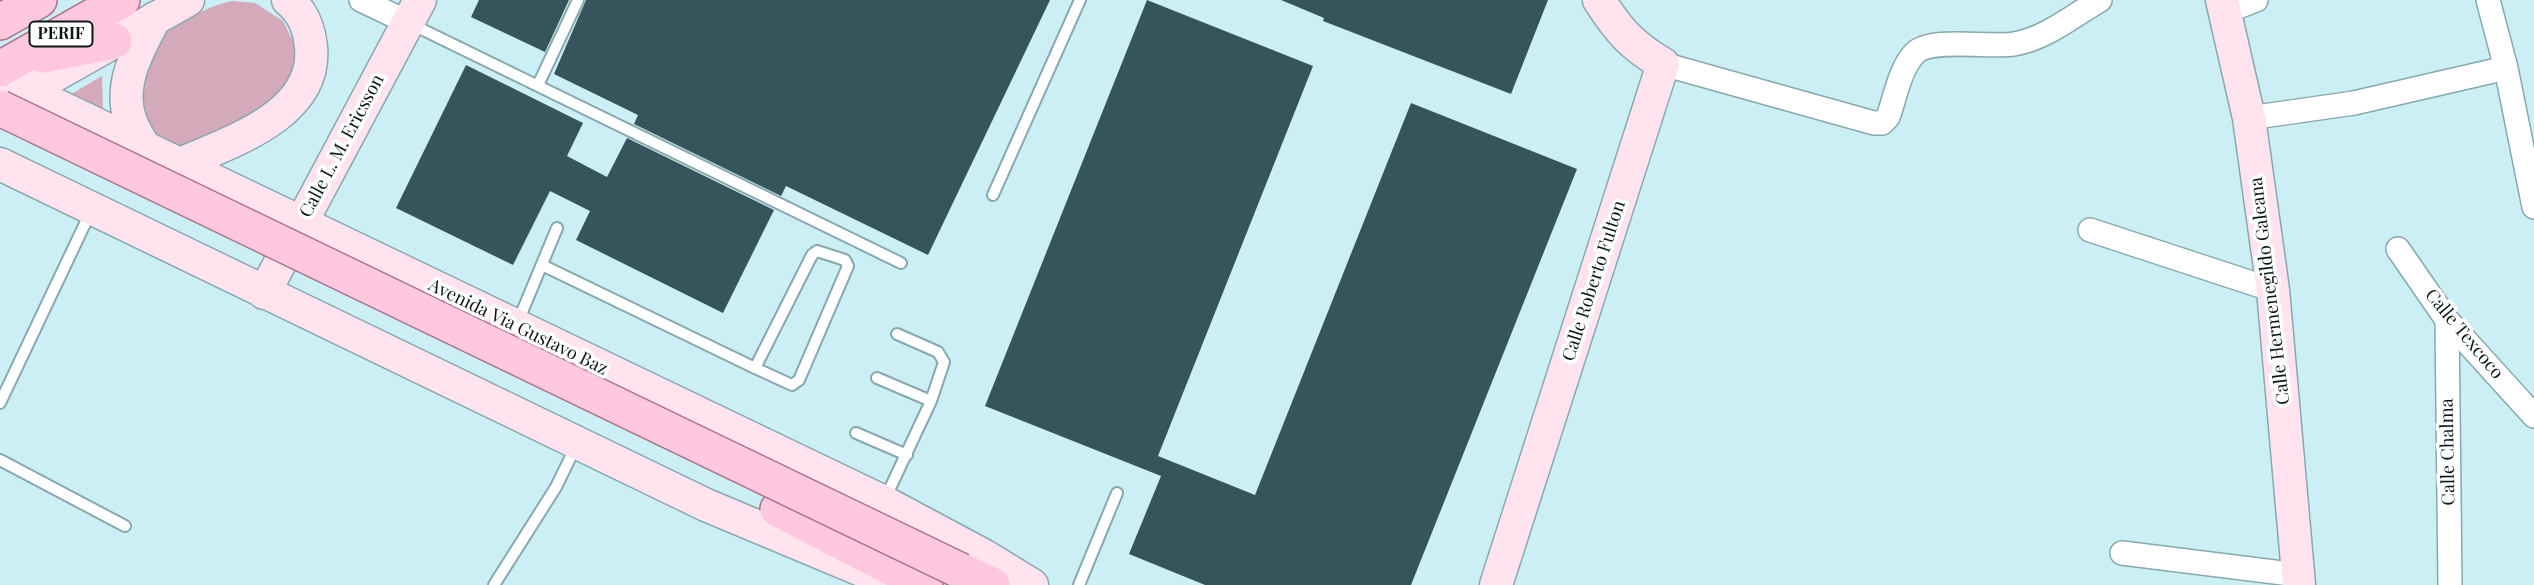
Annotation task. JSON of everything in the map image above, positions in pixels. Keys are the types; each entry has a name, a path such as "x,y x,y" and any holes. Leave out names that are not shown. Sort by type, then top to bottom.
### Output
{"main road":[{"name":"PERIF","path":"0,22 38,0"},
{"name":"PERIF","path":"6,86 122,0"},
{"path":"6,86 114,41 188,0"},
{"path":"178,165 249,133 273,119 293,102 305,81 312,59 309,32 299,9 288,0"},
{"path":"1599,0 1612,21 1637,49 1663,64"},
{"name":"Calle Hermenegildo Galeana","path":"2224,6 2249,118 2273,290 2298,580"},
{"name":"Calle L. M. Ericsson","path":"264,293 414,11"},
{"path":"145,149 130,118 127,90 137,53 155,18"},
{"name":"Calle Roberto Fulton","path":"1496,585 1663,64"},
{"name":"Avenida Via Gustavo Baz","path":"6,86 303,222 516,327 884,502 983,555 1032,585"},
{"name":"Avenida Via Gustavo Baz","path":"6,86 976,578"},
{"path":"0,126 778,509 925,585"},
{"path":"0,164 706,505 896,585"}],"street":[{"path":"360,0 414,11"},
{"path":"1663,64 1882,123 1888,117 1907,63 1916,51 1932,45 2017,44 2043,34 2099,0"},
{"path":"2224,6 2256,0"},
{"path":"2488,0 2506,68 2534,207"},
{"path":"2249,118 2354,103 2506,68"},
{"path":"2090,230 2273,290"},
{"name":"Calle Texcoco","path":"2398,249 2447,320 2534,416"},
{"name":"Calle Chalma","path":"2447,320 2450,585"},
{"path":"2122,553 2298,580"}],"lane":[{"path":"538,85 578,0"},
{"path":"993,195 1080,0"},
{"path":"414,11 538,85 901,263"},
{"path":"0,403 92,208"},
{"path":"516,327 557,228"},
{"path":"542,265 755,368 796,385 848,266 845,260 817,251 812,255 755,368"},
{"path":"884,502 931,401 944,362 938,352 897,334"},
{"path":"877,378 931,401"},
{"path":"856,433 907,455"},
{"path":"494,585 556,487 578,443"},
{"path":"0,460 125,526"},
{"path":"1079,585 1117,493"}],"shaded area":[{"path":"233,1 255,3 283,21 298,52 296,72 269,104 222,131 178,151 142,133 139,57 156,40 182,22 209,8"},
{"path":"102,76 103,115 66,97"}],"building":[{"path":"479,0 569,0 545,52 471,17"},
{"path":"586,0 1050,0 928,255 786,186 781,196 634,124 638,115 554,74"},
{"path":"1147,0 1313,66 1158,456 1255,495 1411,103 1577,169 1411,585 1205,585 1129,554 1161,476 985,406"},
{"path":"1281,0 1548,0 1511,94 1323,21 1324,18"},
{"path":"466,65 583,123 567,156 607,177 627,138 774,210 723,313 576,240 590,211 550,191 513,265 396,208"}]}
